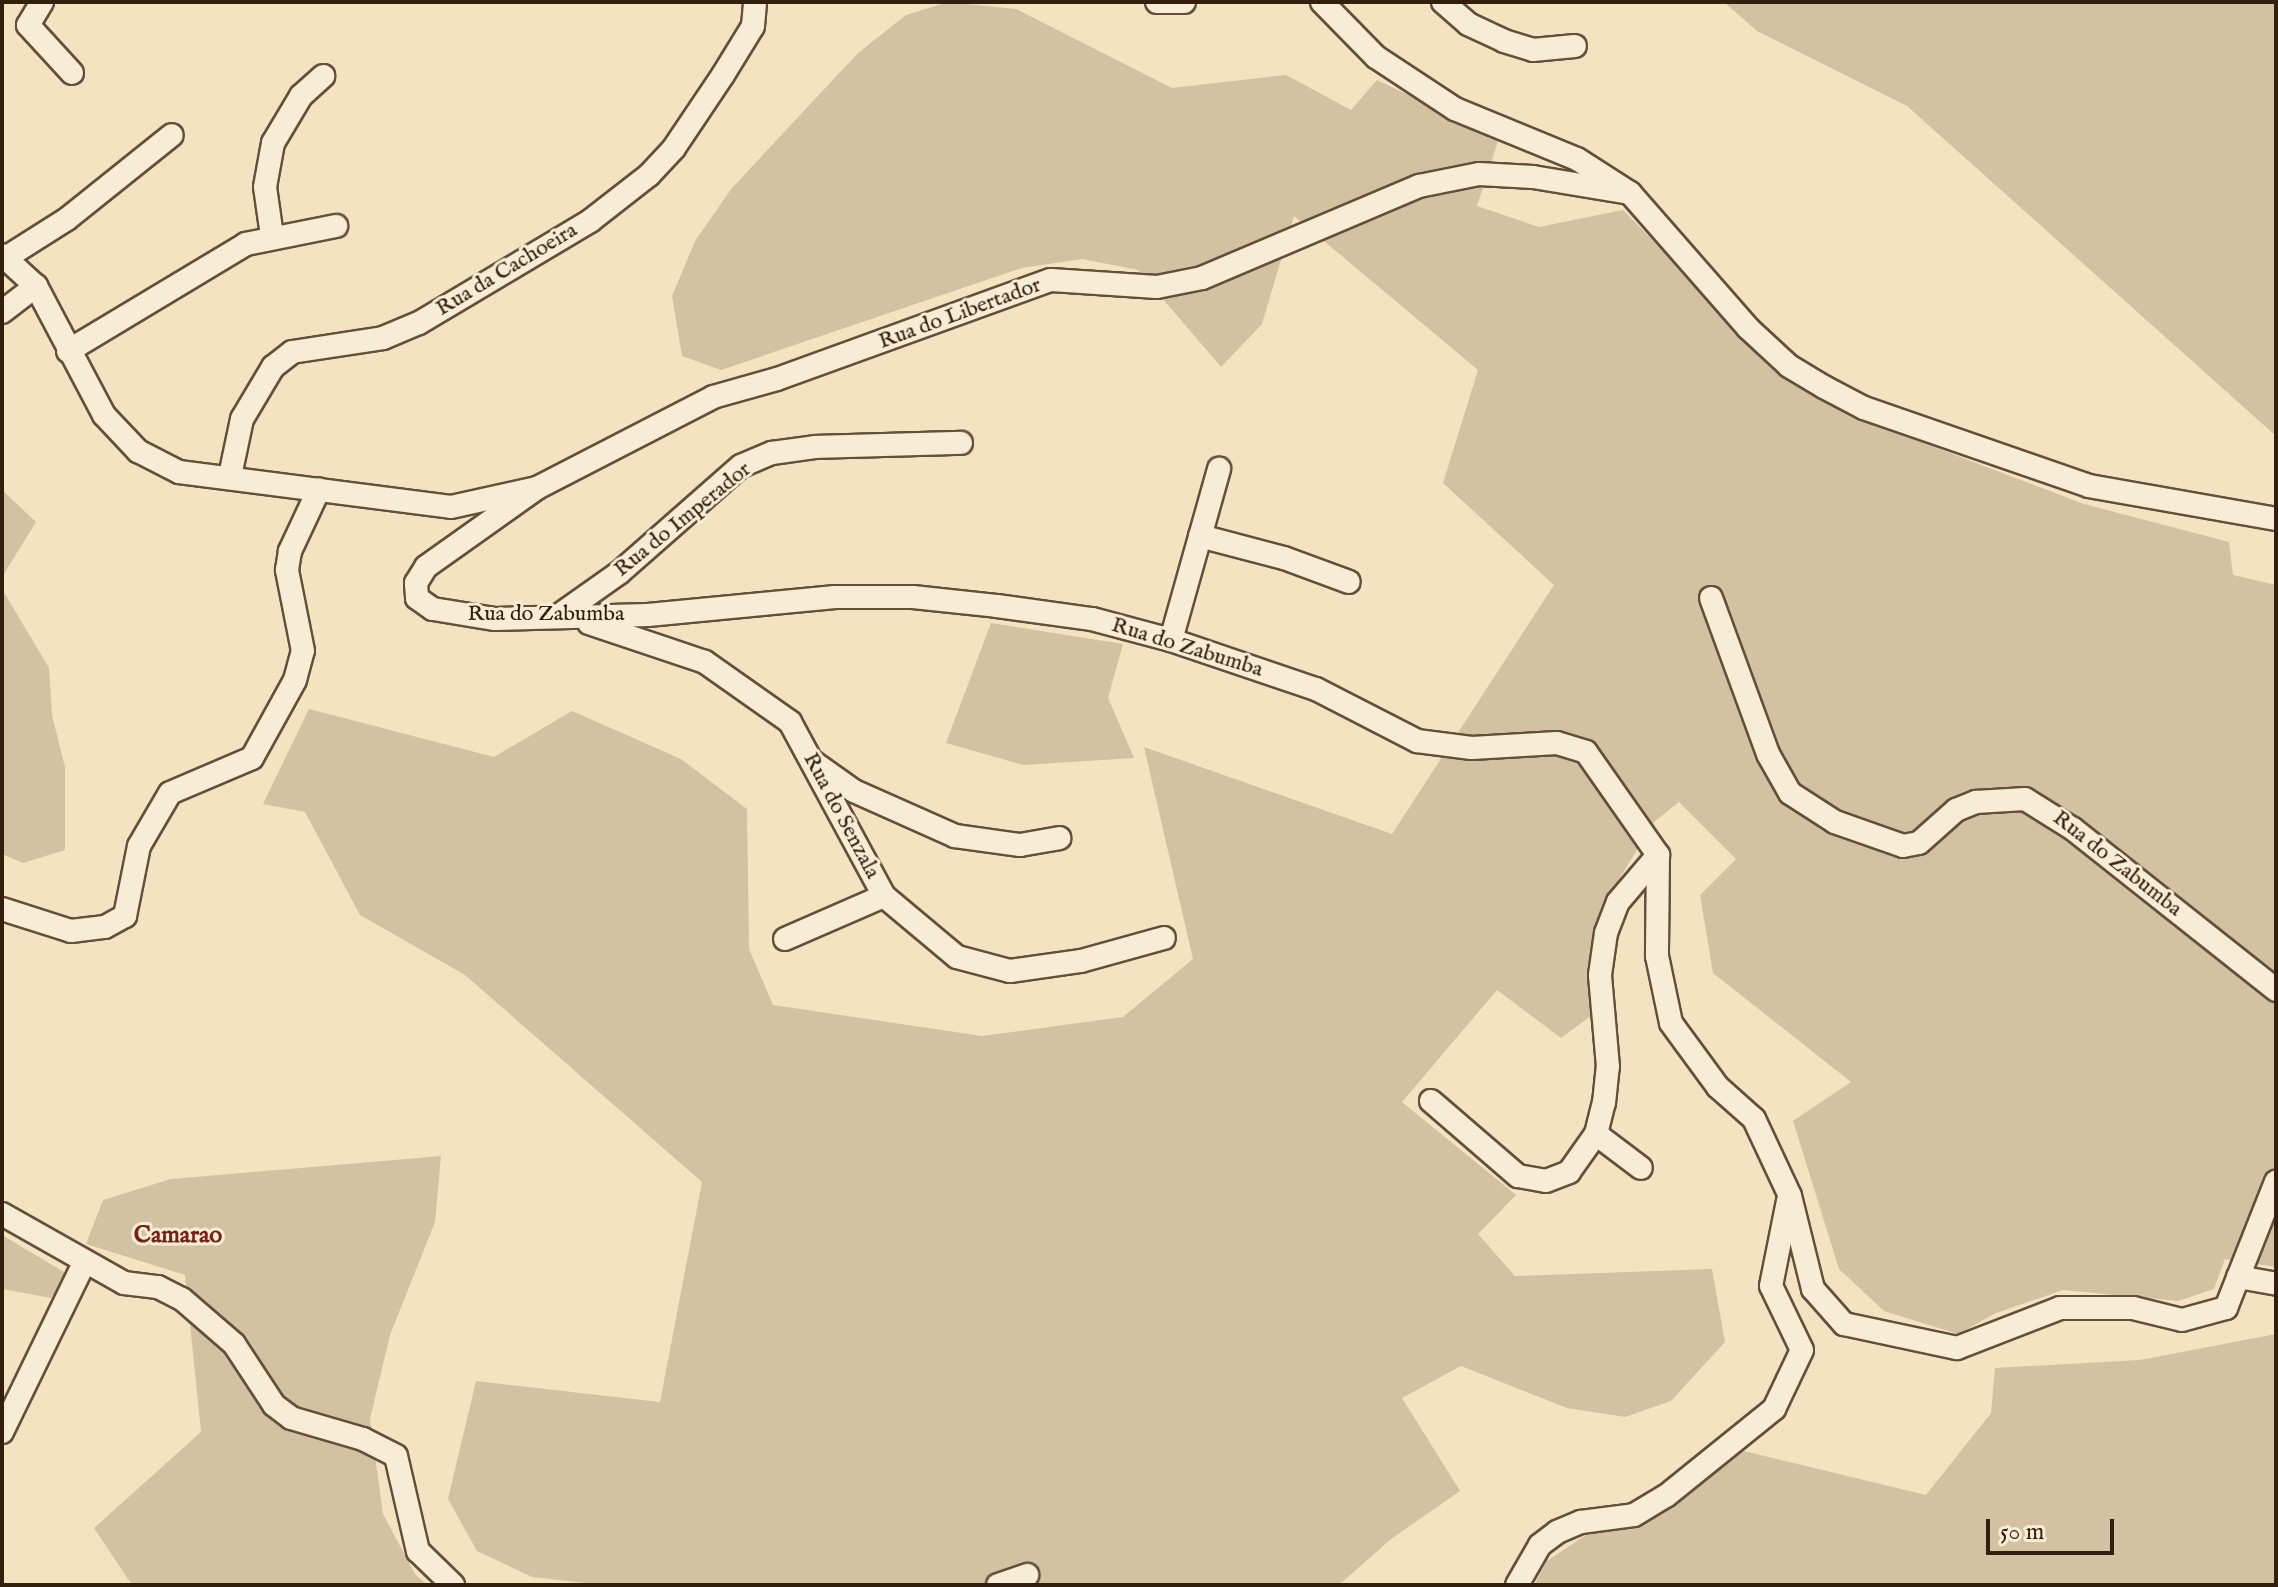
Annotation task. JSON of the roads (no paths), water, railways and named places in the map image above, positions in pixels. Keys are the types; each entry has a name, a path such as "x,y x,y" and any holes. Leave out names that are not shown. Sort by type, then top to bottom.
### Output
{"street":[{"path":"42,2 28,25 72,73"},
{"name":"Rua da Cachoeira","path":"230,476 242,419 273,367 292,352 383,338 419,323 590,221 649,175 674,148 731,63 753,26 755,2"},
{"path":"1157,2 1184,2"},
{"path":"1322,2 1376,57 1455,109 1577,159 1630,193 1748,328 1789,366 1864,408 2089,486 2276,519"},
{"path":"1443,2 1468,24 1504,41 1533,50 1575,46"},
{"path":"272,236 265,187 273,143 301,96 323,76"},
{"path":"172,135 67,219 5,256 36,286 104,415 138,451 179,472 230,476 451,507 537,488"},
{"name":"Rua do Libertador","path":"537,488 713,397 818,365 1051,280 1157,287 1202,278 1419,186 1479,174 1533,177 1630,193"},
{"path":"68,351 220,258 272,236 336,226"},
{"path":"2,312 36,286"},
{"name":"Rua do Imperador","path":"565,616 741,466 772,453 815,447 961,443"},
{"path":"1171,640 1219,469"},
{"name":"Rua do Zabumba","path":"537,488 426,567 416,583 417,598 433,609 463,616 648,615 835,597 913,597 1092,619 1171,640 1316,689 1417,741 1472,748 1571,744 1586,752 1658,855"},
{"path":"2,909 71,931 105,927 125,916 139,846 170,793 252,758 295,680 303,651 287,570 290,551 319,489"},
{"path":"1200,536 1284,558 1349,582"},
{"name":"Rua do Zabumba","path":"1711,598 1768,754 1790,793 1835,822 1903,846 1919,843 1956,810 1976,802 2025,799 2073,829 2276,990"},
{"name":"Rua do Senzala","path":"565,616 705,662 790,722 813,762 823,790 884,896 957,957 1010,971 1081,961 1164,938"},
{"path":"813,762 854,791 955,836 1020,845 1059,838"},
{"path":"1431,1101 1518,1176 1558,1179 1584,1156 1596,1134 1608,1067 1600,975 1606,933 1618,902 1658,855"},
{"path":"1658,855 1657,956 1671,1023 1718,1087 1754,1119 1790,1196 1813,1289 1844,1324 1957,1348 2060,1308 2133,1308 2182,1320 2226,1308 2276,1182"},
{"path":"785,939 884,896"},
{"path":"1596,1134 1641,1168"},
{"path":"1517,1585 1540,1545 1557,1532 1581,1522 1634,1515 1666,1496 1774,1409 1802,1350 1771,1286 1790,1196"},
{"path":"2,1214 124,1283 158,1287 182,1299 234,1344 274,1405 291,1418 363,1439 396,1456 418,1551 453,1585"},
{"path":"2,1432 84,1263"},
{"path":"2238,1277 2276,1284"},
{"path":"998,1585 1027,1575"}],"district":[{"name":"Camarao","path":"178,1236"}]}
